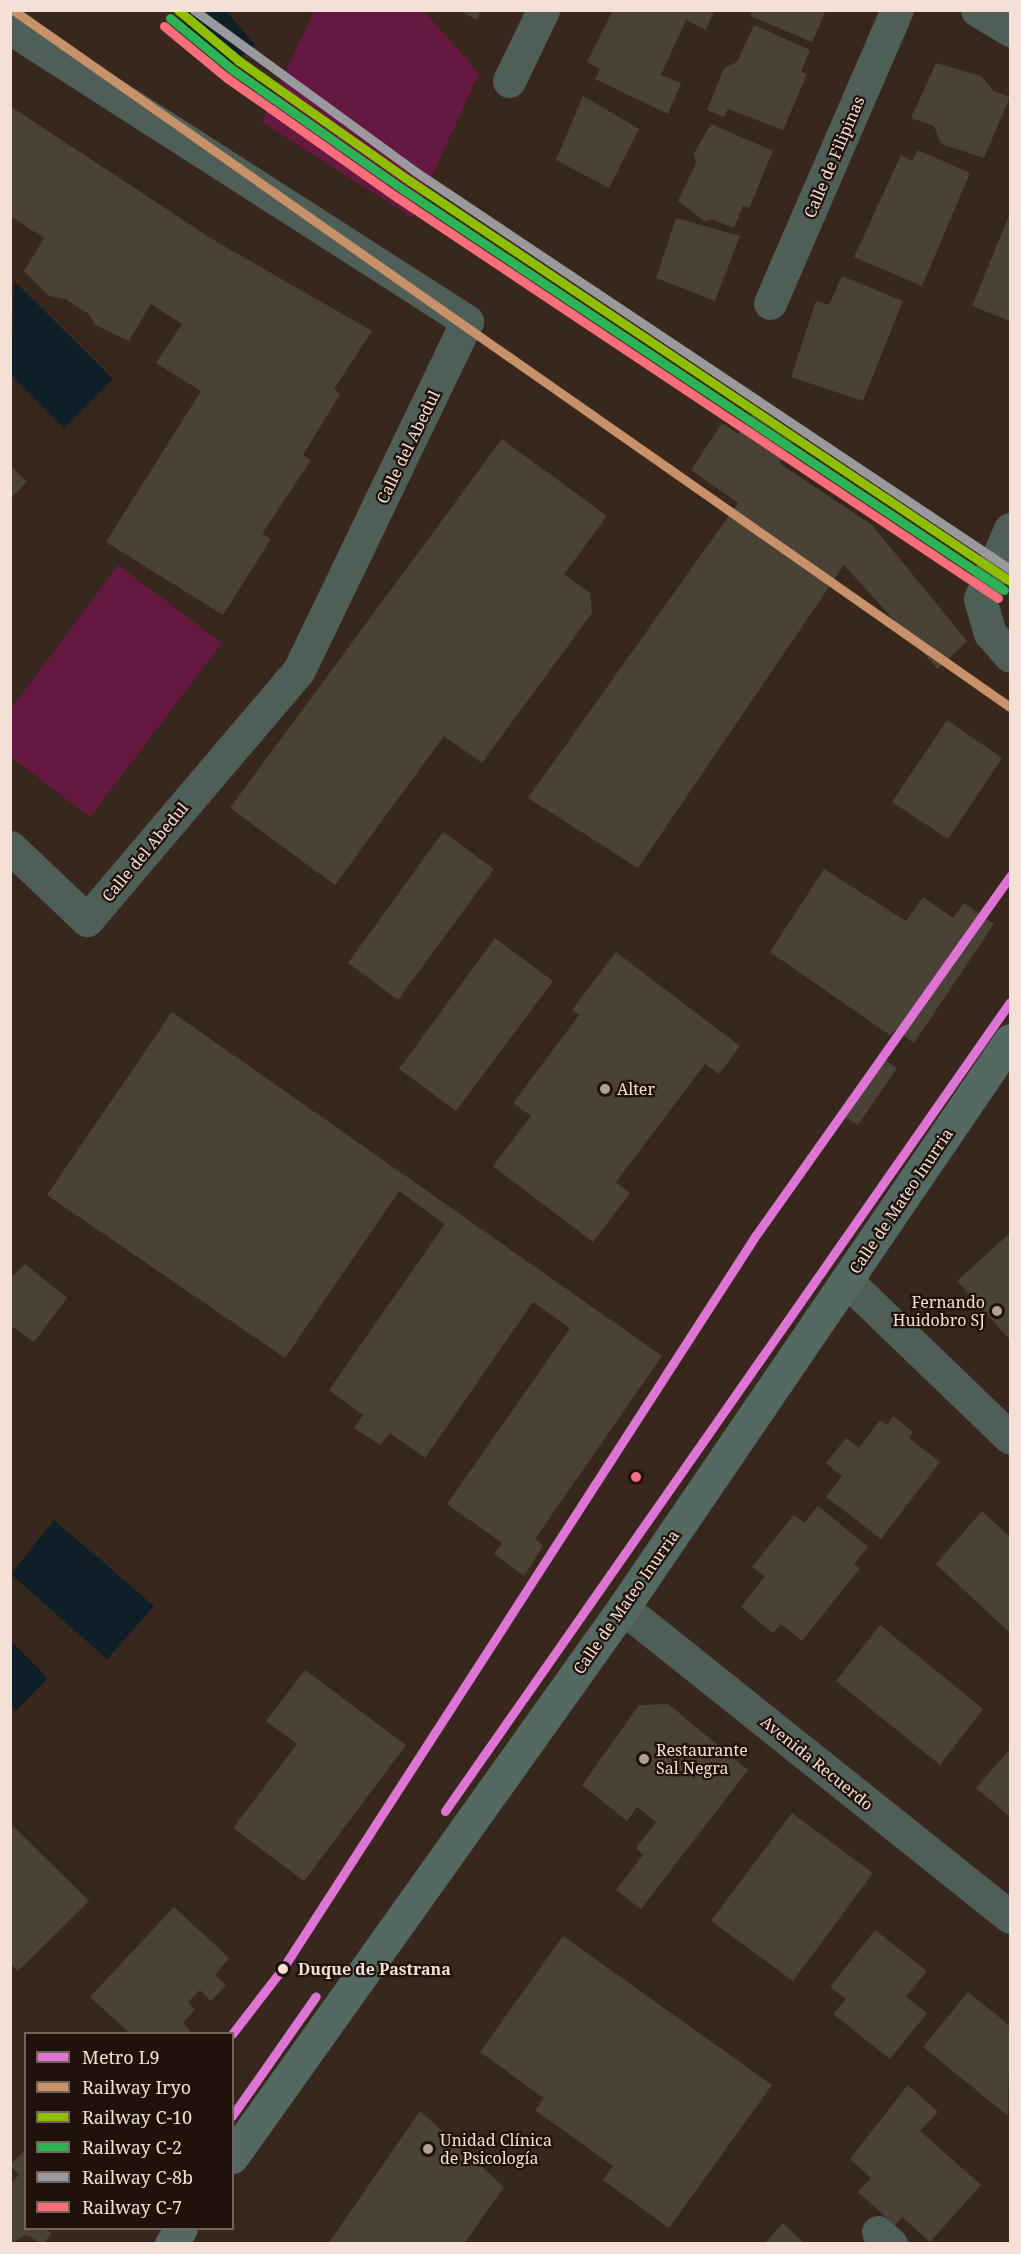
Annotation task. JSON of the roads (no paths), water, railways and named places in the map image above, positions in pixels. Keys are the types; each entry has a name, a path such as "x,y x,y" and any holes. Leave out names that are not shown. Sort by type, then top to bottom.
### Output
{"main road":[{"name":"Calle de Mateo Inurria","path":"234,2154 623,1608 1011,1040"},
{"path":"171,2244 180,2230"}],"street":[{"path":"508,81 543,10"},
{"name":"Calle de Filipinas","path":"770,303 897,10"},
{"path":"977,10 1011,30"},
{"name":"Calle del Abedul","path":"10,28 467,321 299,670 87,920 10,847"},
{"path":"1011,529 980,599 990,633 1011,656"},
{"path":"847,1281 1011,1438"},
{"name":"Avenida Recuerdo","path":"623,1608 1011,1917"}],"water":[{"path":"174,11 226,11 255,45 224,70"},
{"path":"14,281 113,379 64,428 11,375"},
{"path":"54,1520 154,1606 107,1659 11,1574"},
{"path":"11,1641 48,1678 16,1711 11,1705"}],"metro line":[{"name":"L9","path":"234,2032 283,1968 756,1235 1010,876"},
{"name":"L9","path":"445,1811 1010,1002"},
{"name":"L9","path":"234,2113 316,1996"}],"rail line":[{"name":"Iryo","path":"13,10 1010,707"},
{"name":"C-10","path":"178,10 239,61 410,181 1010,581"},
{"name":"C-8b","path":"194,10 416,172 1010,569"},
{"name":"C-2","path":"170,18 233,70 404,190 1004,590"},
{"name":"C-7","path":"164,26 227,78 398,198 998,598"}],"place":[{"name":"Alter","path":"605,1089"},
{"name":"Fernando Huidobro SJ","path":"997,1311"},
{"name":"Restaurante Sal Negra","path":"644,1759"},
{"name":"Duque de Pastrana","path":"283,1969"},
{"name":"Unidad Clínica de Psicología","path":"428,2149"}]}
